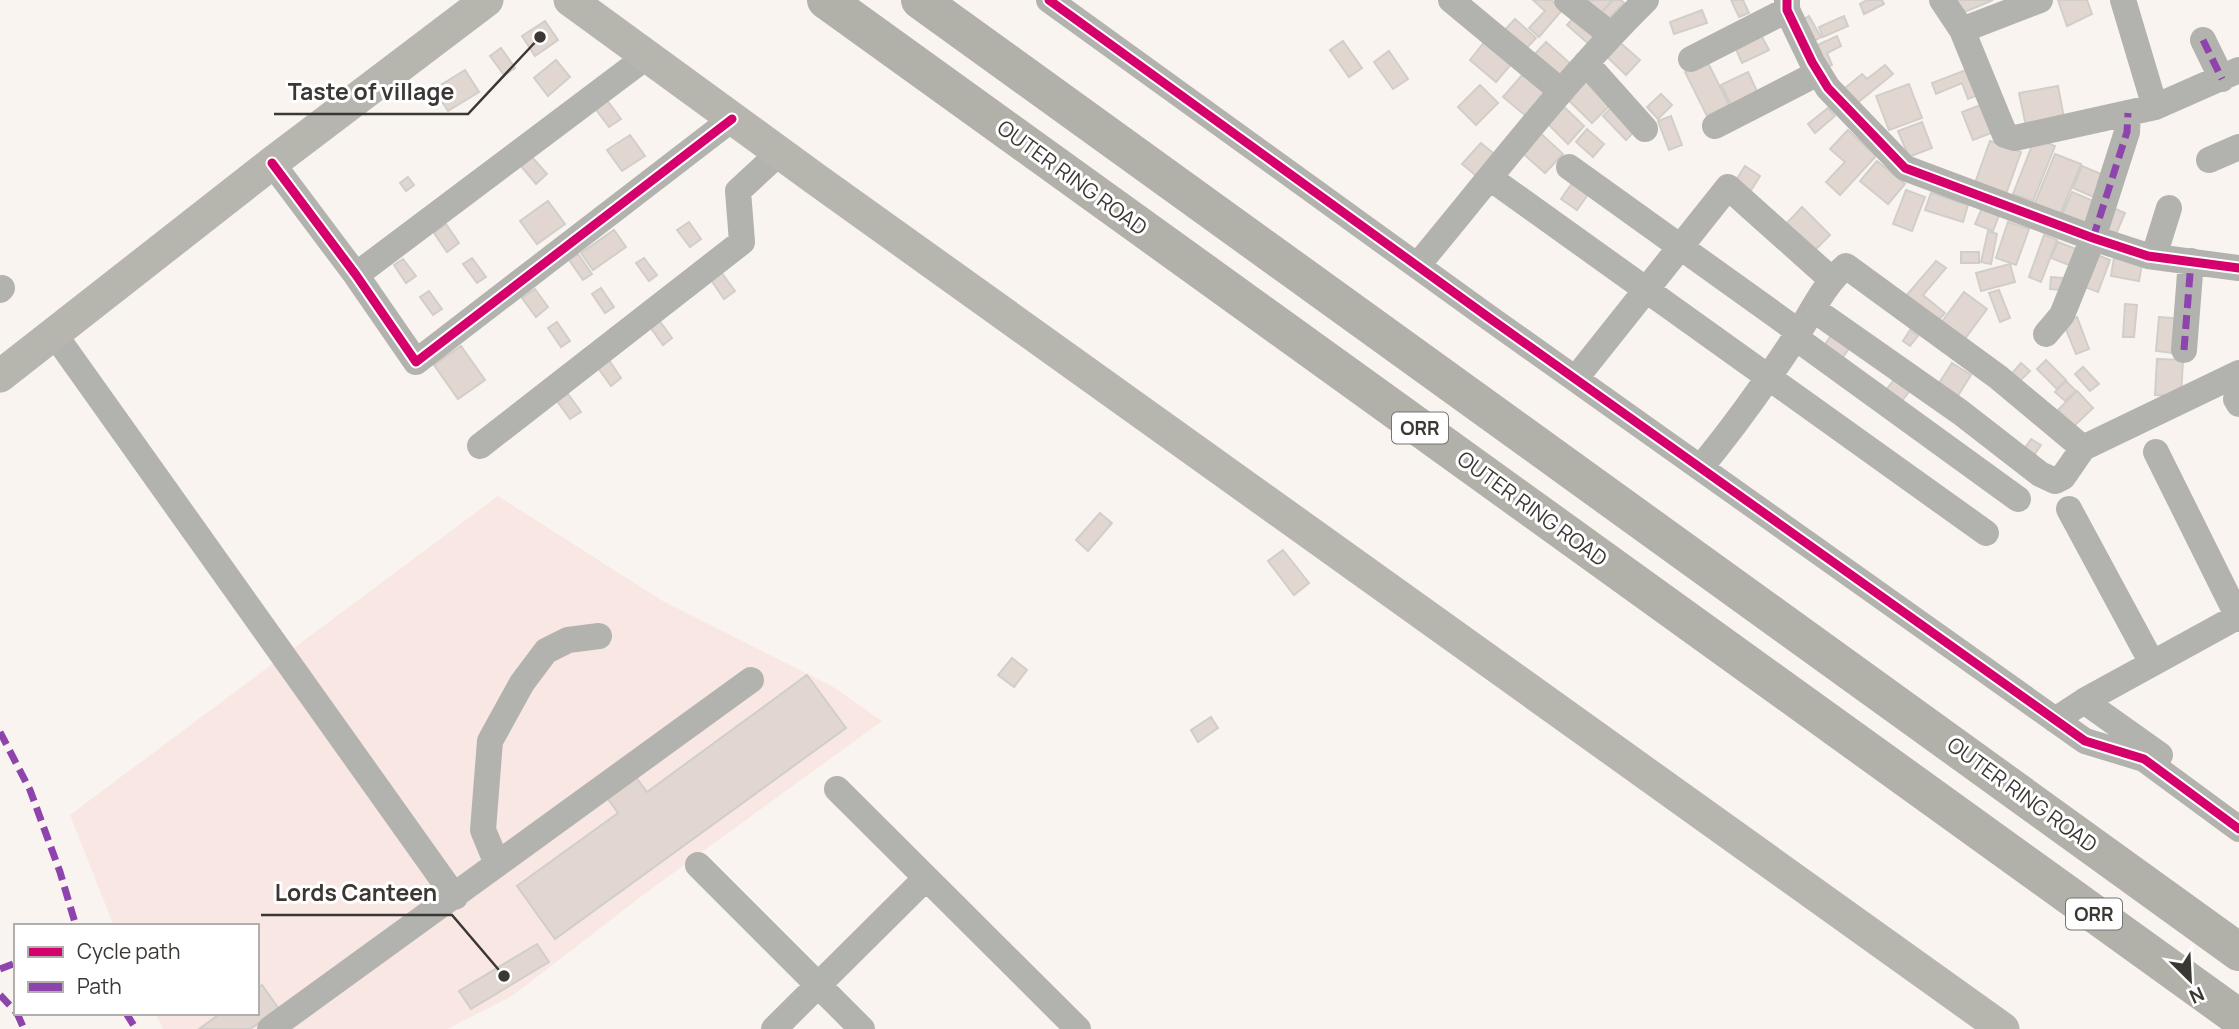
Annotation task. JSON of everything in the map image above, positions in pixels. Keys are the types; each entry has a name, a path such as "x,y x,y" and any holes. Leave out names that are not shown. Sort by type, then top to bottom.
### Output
{"highway":[{"name":"OUTER RING ROAD","path":"826,0 2239,1018"},
{"name":"OUTER RING ROAD","path":"920,0 2239,951"}],"main road":[{"path":"0,376 271,163 487,0"},
{"path":"570,0 779,153 2003,1029"}],"street":[{"path":"1049,0 2054,720 2089,742 2144,758 2239,829"},
{"path":"1567,0 1611,35"},
{"path":"1418,266 1560,92 1646,0"},
{"path":"1941,0 1962,30 2005,135 2015,138 2155,107 2230,75 2203,40"},
{"path":"1962,30 2040,0"},
{"path":"2123,0 2155,107"},
{"path":"1457,2 1560,92"},
{"path":"1691,58 1787,5 1818,73 1828,88 1905,168 2093,238 2154,256 2239,268"},
{"path":"356,275 646,57"},
{"path":"1586,63 1645,129"},
{"path":"1715,126 1818,73"},
{"path":"2046,334 2062,314 2093,238 2125,140 2127,113"},
{"path":"271,163 356,275 416,362 732,119"},
{"path":"2209,160 2239,147"},
{"path":"480,446 742,242 738,191 779,153"},
{"path":"1569,167 2018,499"},
{"path":"1490,178 1986,533"},
{"path":"1576,378 1728,187 1831,279"},
{"path":"2154,256 2169,208"},
{"path":"2184,350 2191,261"},
{"path":"1701,467 1734,427 1768,378 1831,279 1846,266 1998,377 2083,448"},
{"path":"1813,309 2055,481 2063,477 2083,448 2239,373"},
{"path":"55,335 455,897"},
{"path":"2054,720 2152,663 2239,617 2156,452"},
{"path":"2069,509 2152,663"},
{"path":"497,864 484,830 490,741 522,683 546,651 568,640 600,636"},
{"path":"270,1029 751,680"},
{"path":"2084,701 2239,810"},
{"path":"2089,742 2112,721"},
{"path":"837,789 1078,1029"},
{"path":"698,865 862,1029"},
{"path":"774,1029 926,878"}],"shaded area":[{"path":"498,496 661,600 833,687 882,721 647,892 512,996 447,1029 163,1029 156,1015 259,1015 259,924 113,924 70,815"}],"building":[{"path":"1533,0 1551,0 1562,10 1539,37 1529,28 1545,11"},
{"path":"1584,0 1612,0 1600,14"},
{"path":"1613,0 1621,0 1624,3 1609,18 1602,12"},
{"path":"1731,0 1743,0 1749,13 1739,17"},
{"path":"1867,0 1882,0 1884,4 1864,14 1860,4"},
{"path":"1956,0 1993,0 1960,14"},
{"path":"2058,0 2087,0 2092,14 2067,26"},
{"path":"1702,10 1707,23 1674,34 1670,22"},
{"path":"1580,11 1602,31 1590,45 1567,25"},
{"path":"1809,16 1821,37 1812,42 1801,21"},
{"path":"1844,16 1848,26 1823,37 1819,27"},
{"path":"1515,19 1536,38 1521,54 1500,35"},
{"path":"545,21 558,40 535,56 522,36"},
{"path":"1761,35 1769,50 1742,63 1735,47"},
{"path":"1837,36 1841,46 1827,53 1832,65 1821,70 1811,48"},
{"path":"1486,40 1513,62 1496,82 1470,60"},
{"path":"1617,40 1640,60 1626,75 1604,54"},
{"path":"1343,41 1362,68 1349,77 1330,50"},
{"path":"1546,42 1572,65 1561,78 1535,54"},
{"path":"501,48 515,68 504,75 490,56"},
{"path":"1389,51 1408,79 1393,89 1374,62"},
{"path":"556,60 570,77 548,96 534,78"},
{"path":"1707,61 1729,105 1707,116 1685,72"},
{"path":"1885,65 1893,74 1856,104 1844,89 1862,74 1867,79"},
{"path":"1971,68 1981,94 1968,99 1962,83 1936,94 1932,83"},
{"path":"465,70 479,92 448,111 434,89"},
{"path":"1525,72 1548,92 1526,116 1503,97"},
{"path":"1748,72 1762,102 1736,114 1721,85"},
{"path":"1581,75 1611,104 1592,123 1562,94"},
{"path":"1909,84 1922,118 1889,130 1876,96"},
{"path":"1480,85 1498,103 1476,125 1458,107"},
{"path":"2058,86 2064,118 2026,126 2019,93"},
{"path":"1661,94 1672,105 1658,119 1647,107"},
{"path":"606,99 621,119 609,127 594,107"},
{"path":"1560,103 1584,126 1568,144 1543,119"},
{"path":"1983,104 1994,132 1973,140 1962,112"},
{"path":"1613,106 1636,130 1626,140 1603,116"},
{"path":"1828,108 1835,116 1815,133 1808,124"},
{"path":"1671,116 1682,145 1669,150 1658,121"},
{"path":"1922,122 1932,148 1909,157 1898,131"},
{"path":"1587,129 1604,144 1593,157 1576,142"},
{"path":"1537,130 1563,154 1545,173 1519,150"},
{"path":"1848,130 1876,156 1840,195 1826,182 1845,162 1830,149"},
{"path":"630,135 645,156 622,171 607,150"},
{"path":"2035,138 2055,146 2033,201 2013,194"},
{"path":"1990,141 2021,152 2006,194 1975,183"},
{"path":"1481,143 1498,157 1479,178 1462,164"},
{"path":"2055,154 2081,164 2060,215 2034,205"},
{"path":"531,156 547,174 536,184 520,165"},
{"path":"1877,161 1905,184 1888,204 1860,181"},
{"path":"1745,166 1760,176 1750,192 1735,182"},
{"path":"2082,166 2108,177 2098,199 2073,188"},
{"path":"408,177 414,185 406,191 400,183"},
{"path":"1573,182 1589,193 1577,210 1561,199"},
{"path":"1906,190 1925,197 1912,231 1893,224"},
{"path":"2072,192 2098,203 2089,226 2062,215"},
{"path":"1931,193 1968,205 1963,222 1925,210"},
{"path":"548,201 565,224 537,244 520,221"},
{"path":"2106,205 2125,213 2116,234 2097,226"},
{"path":"1983,206 2000,213 1993,231 1975,224"},
{"path":"1802,207 1830,235 1814,251 1786,224"},
{"path":"689,222 701,239 690,247 677,230"},
{"path":"2008,222 2029,229 2016,265 1996,258"},
{"path":"446,224 459,243 447,252 434,233"},
{"path":"614,230 626,247 593,270 581,253"},
{"path":"1988,231 1997,234 1991,264 1981,262"},
{"path":"2044,235 2057,240 2041,282 2029,277"},
{"path":"2058,242 2081,251 2074,267 2051,258"},
{"path":"1961,252 1979,252 1979,263 1961,263"},
{"path":"2090,252 2110,260 2098,292 2077,284"},
{"path":"578,254 592,274 583,280 569,260"},
{"path":"472,258 486,277 477,283 463,264"},
{"path":"644,258 657,275 649,281 636,263"},
{"path":"2114,258 2142,263 2139,281 2111,276"},
{"path":"403,259 416,276 406,283 394,265"},
{"path":"1936,261 1946,268 1923,295 1945,313 1937,322 1906,296"},
{"path":"2010,264 2015,282 1981,291 1976,273"},
{"path":"721,272 735,291 724,299 711,280"},
{"path":"2051,277 2063,278 2062,290 2050,289"},
{"path":"601,288 614,307 605,313 592,294"},
{"path":"535,289 548,307 536,317 522,298"},
{"path":"1999,290 2010,318 2000,322 1989,293"},
{"path":"429,291 442,309 433,315 420,297"},
{"path":"1964,292 1987,309 1964,340 1941,323"},
{"path":"2125,304 2137,305 2134,337 2123,337"},
{"path":"2077,317 2089,349 2076,354 2063,322"},
{"path":"2159,317 2184,319 2180,354 2156,351"},
{"path":"659,320 672,338 663,345 650,327"},
{"path":"557,322 570,341 561,347 548,328"},
{"path":"1910,330 1918,336 1910,346 1903,341"},
{"path":"1833,332 1852,344 1841,360 1823,348"},
{"path":"461,346 485,380 458,399 434,365"},
{"path":"2157,359 2183,360 2181,396 2155,395"},
{"path":"609,360 621,378 611,386 598,368"},
{"path":"2046,360 2066,380 2057,389 2037,369"},
{"path":"1952,363 1971,375 1955,400 1936,388"},
{"path":"2021,363 2030,371 2016,385 2008,378"},
{"path":"2083,367 2099,384 2090,391 2075,374"},
{"path":"1897,376 1912,388 1901,402 1886,390"},
{"path":"2066,381 2076,391 2065,401 2055,392"},
{"path":"2077,391 2093,408 2074,426 2058,410"},
{"path":"568,394 581,412 570,419 557,401"},
{"path":"2031,439 2041,445 2032,458 2023,451"},
{"path":"1100,513 1112,523 1088,551 1076,540"},
{"path":"1283,550 1309,583 1294,595 1268,561"},
{"path":"1012,658 1027,670 1014,687 998,675"},
{"path":"807,675 846,728 555,939 517,886 618,813 603,792 632,772 647,792"},
{"path":"1211,717 1218,728 1198,742 1191,730"},
{"path":"537,944 549,962 471,1009 459,991"},
{"path":"262,985 279,1009 250,1029 199,1029 218,1015 259,1015 259,987"}],"marked path":[{"path":"2203,40 2222,79"},
{"path":"2093,238 2127,132 2128,113"},
{"path":"2184,350 2191,261"},
{"path":"0,732 30,790 75,924"},
{"path":"0,969 14,964"},
{"path":"0,995 14,1010"},
{"path":"18,1015 24,1029"},
{"path":"127,1015 136,1029"}],"cycle path":[{"path":"1049,0 1488,317 2085,741 2144,759 2239,829"},
{"path":"1787,0 1787,10 1828,88 1905,168 2148,256 2239,268"},
{"path":"272,163 356,275 416,362 732,119"}],"place":[{"name":"Taste of village","path":"540,37"},
{"name":"Lords Canteen","path":"504,976"}]}
